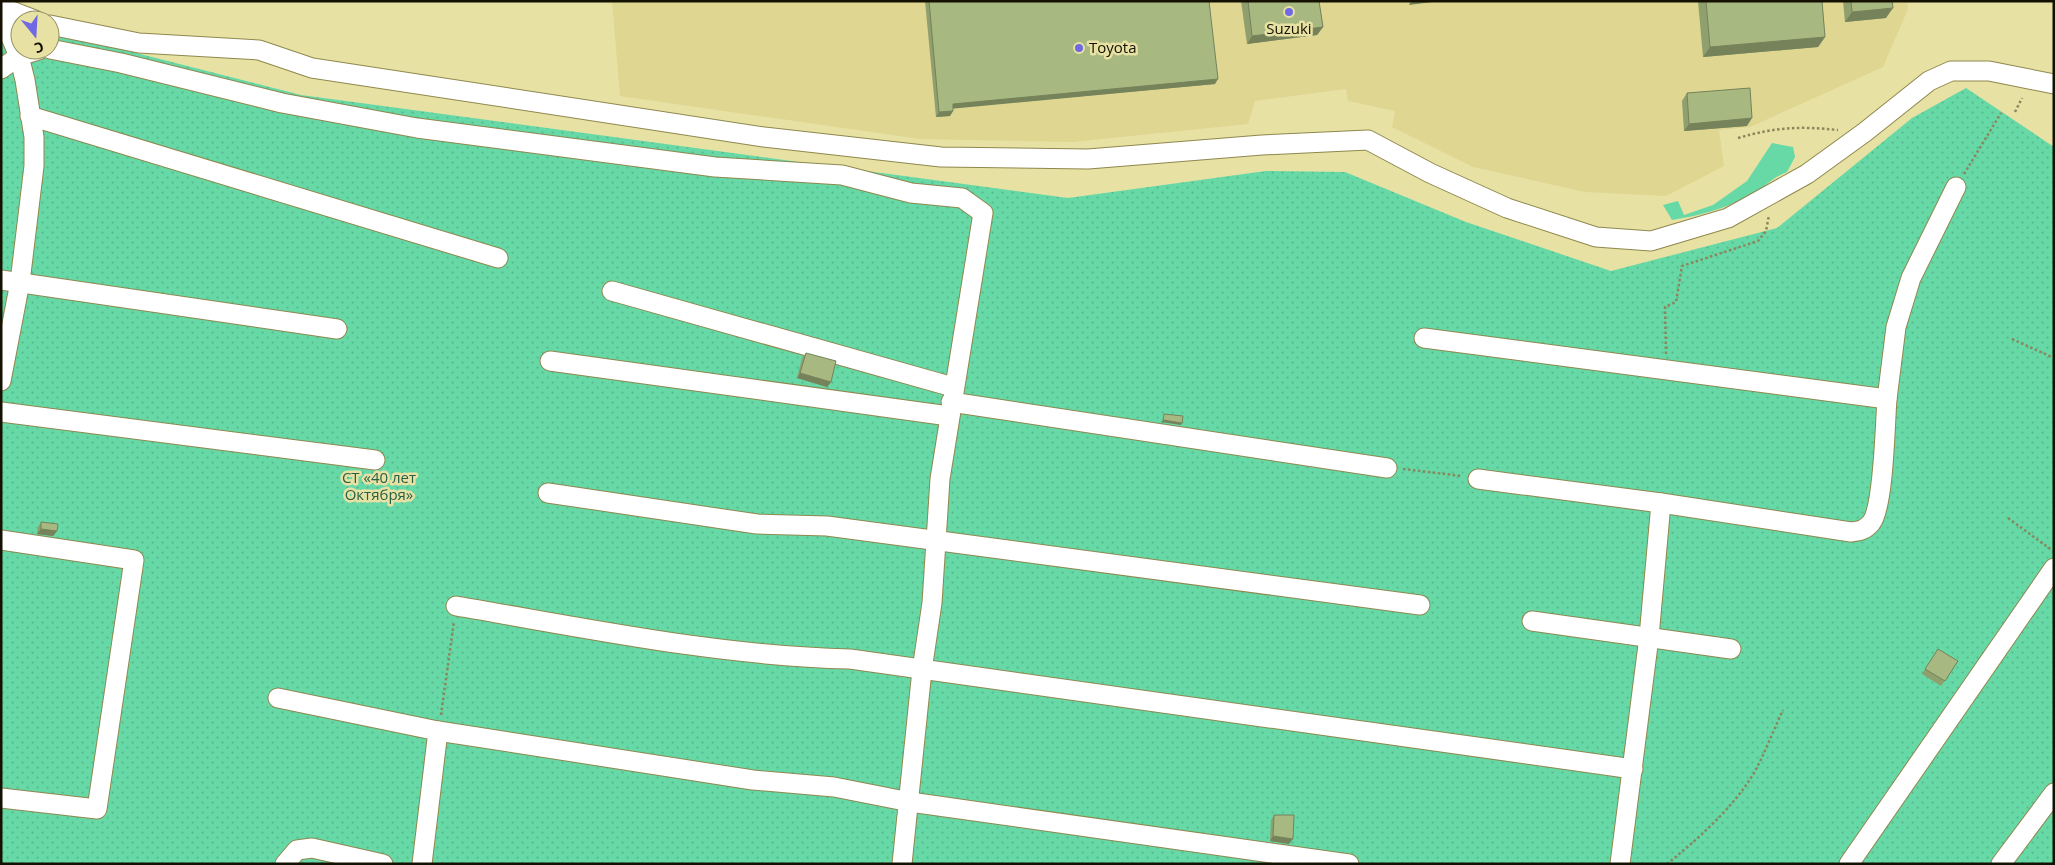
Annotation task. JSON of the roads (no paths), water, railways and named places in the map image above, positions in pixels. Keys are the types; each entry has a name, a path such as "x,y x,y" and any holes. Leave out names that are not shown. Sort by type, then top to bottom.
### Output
{"lane":[{"path":"1,8 10,35"},
{"path":"60,27 139,43 260,50 312,68 754,136 940,157 1088,159 1262,145 1368,140 1430,173 1507,208 1596,237 1651,241 1728,218 1807,174 1865,132 1929,81 1951,71 1988,71 2054,84"},
{"path":"60,51 121,63 282,103 417,128 715,167 842,175 911,193 962,198 983,213 951,402 935,540 932,603 922,670 910,802 902,864"},
{"path":"1,69 13,60"},
{"path":"1,381 10,281 34,166 34,137 20,60"},
{"path":"30,116 498,258"},
{"path":"1478,479 1661,503 1851,532 1864,530 1873,521 1879,498 1887,399 1896,327 1911,278 1956,187"},
{"path":"10,281 337,329"},
{"path":"612,291 951,402"},
{"path":"1424,338 1887,399"},
{"path":"550,361 951,402 1387,468"},
{"path":"1,412 375,460"},
{"path":"548,492 757,524 827,526 1420,605"},
{"path":"1620,864 1649,637 1661,503"},
{"path":"1,540 134,560 96,809 1,798"},
{"path":"1849,864 2054,568"},
{"path":"456,606 677,642 778,656 850,659 1633,769"},
{"path":"1532,621 1731,649"},
{"path":"278,698 438,731 753,780 834,787 910,802 1349,864"},
{"path":"422,864 438,731"},
{"path":"2002,864 2054,793"},
{"path":"284,864 297,850 312,848 383,864"}],"place":[{"name":"Suzuki","path":"1289,12"},
{"name":"Toyota","path":"1079,48"}],"park label":[{"name":"СТ «40 лет Октября»","path":"379,486"}]}
